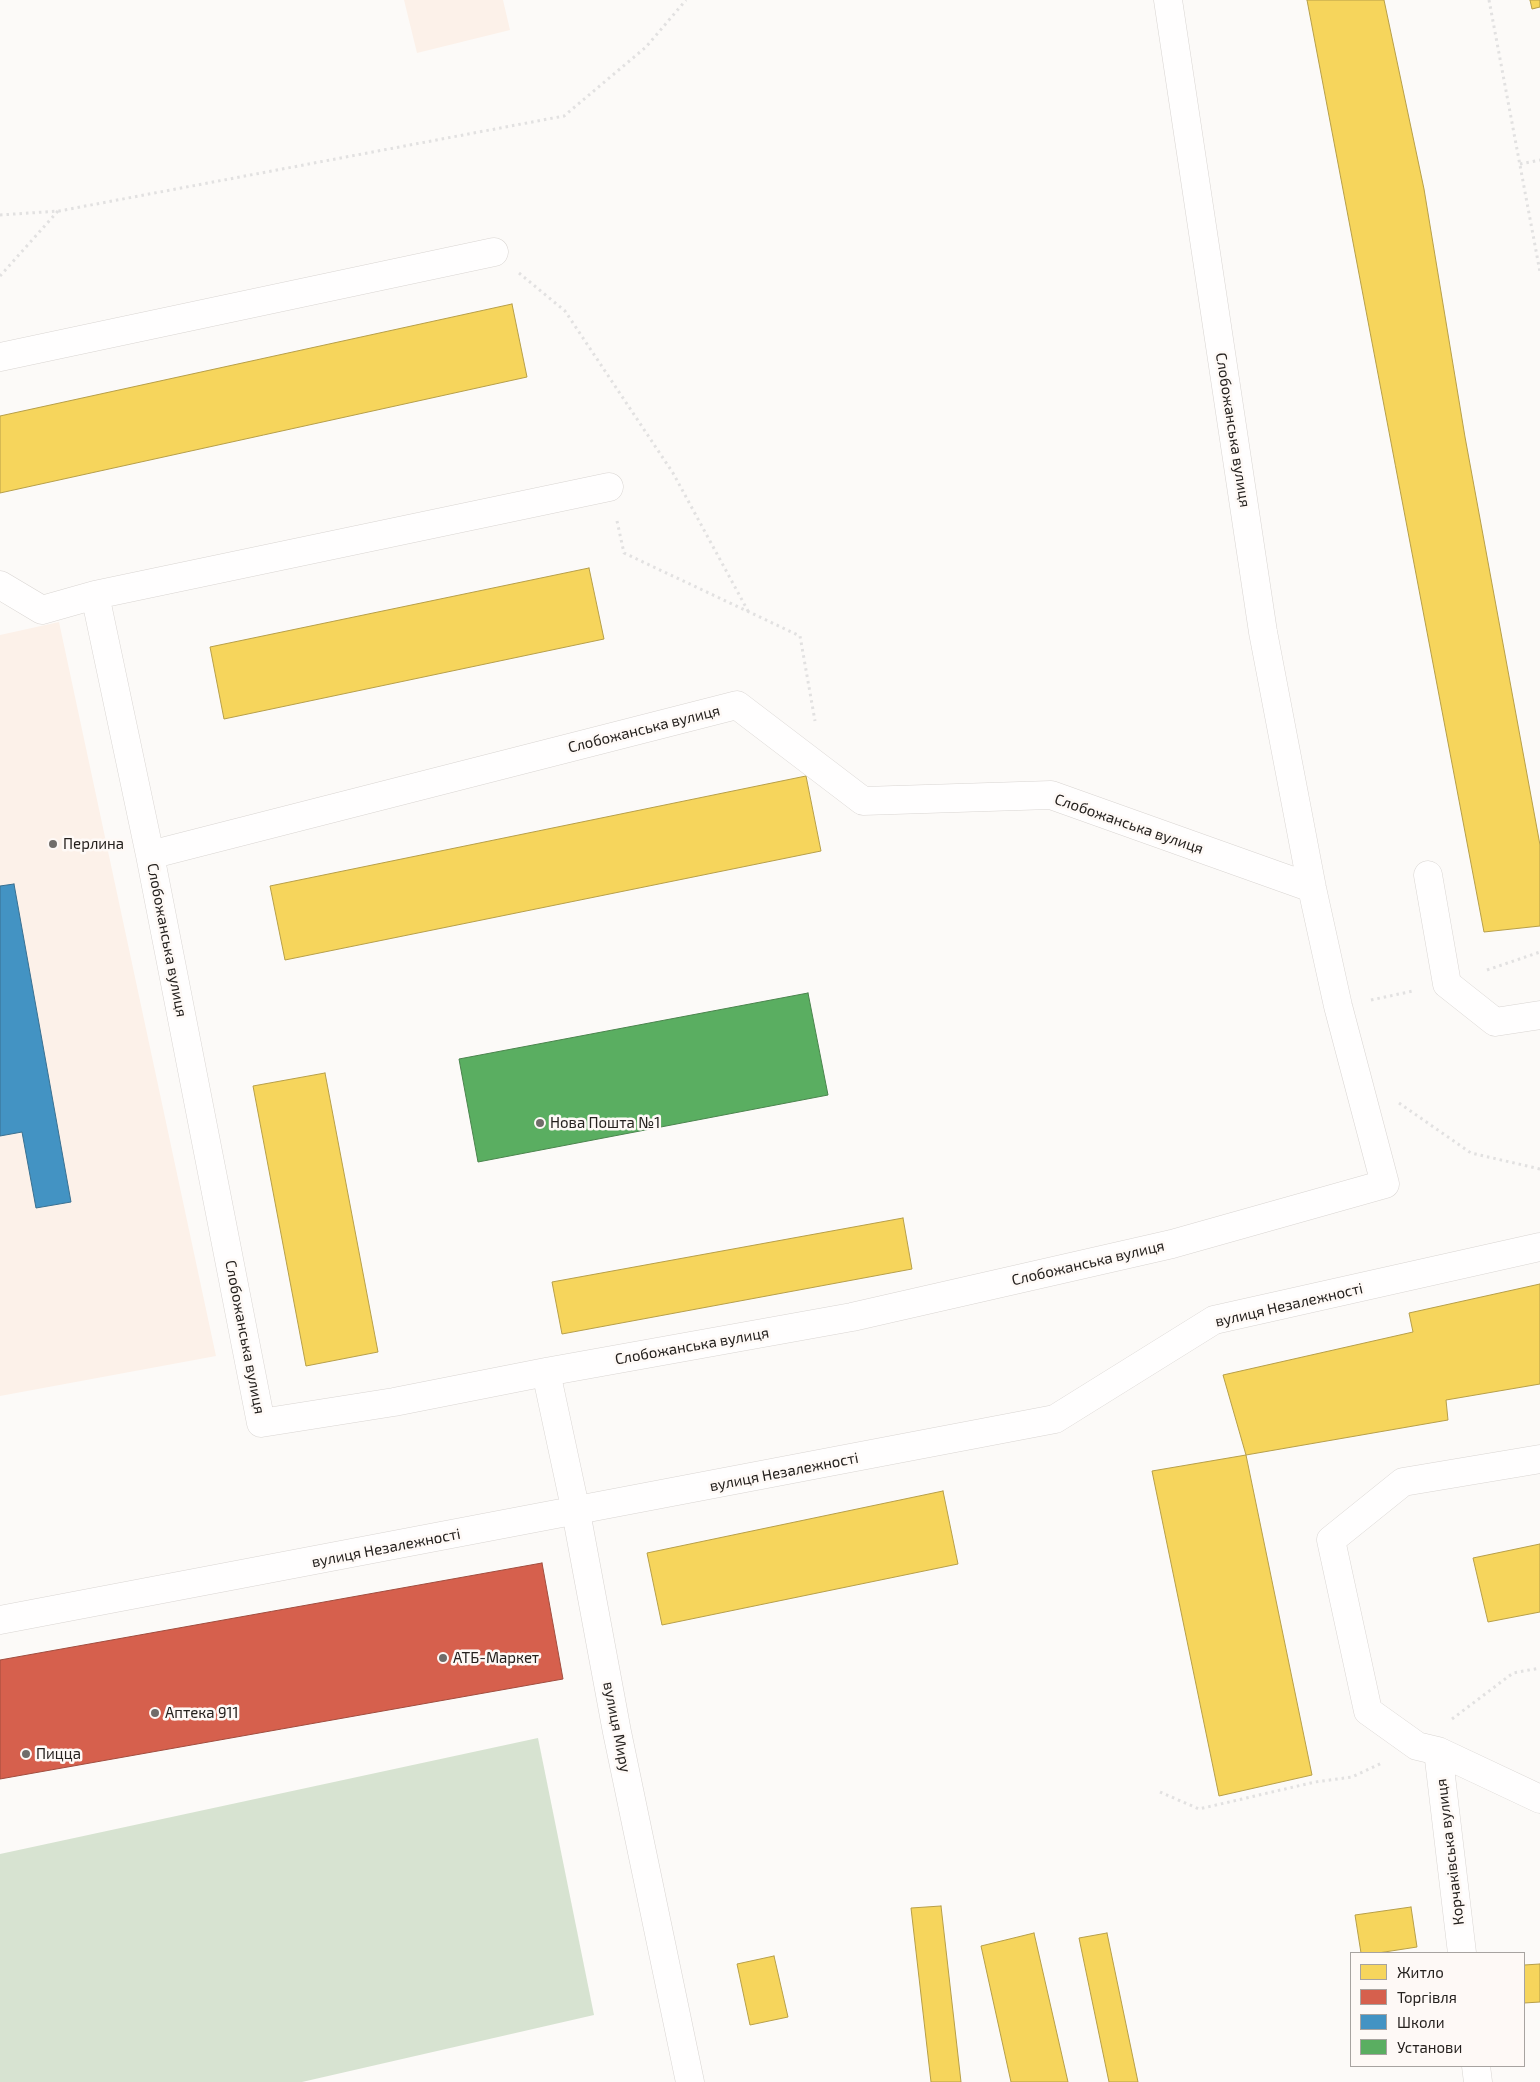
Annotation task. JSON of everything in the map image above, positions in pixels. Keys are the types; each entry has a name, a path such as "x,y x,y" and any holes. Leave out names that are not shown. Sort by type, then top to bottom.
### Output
{"street":[{"name":"Слобожанська вулиця","path":"95,595 150,855 261,1423 394,1402 546,1372 852,1317 1172,1244 1385,1184 1338,1006 1312,888 1263,632 1168,0"},
{"path":"0,358 494,252"},
{"path":"0,584 42,610 95,595 609,487"},
{"name":"Слобожанська вулиця","path":"150,855 737,705 864,801 1051,795 1312,888"},
{"path":"1428,875 1447,984 1494,1022 1540,1015"},
{"name":"вулиця Незалежності","path":"0,1620 1055,1420 1214,1320 1540,1247"},
{"name":"вулиця Миру","path":"546,1372 576,1512 617,1732 690,2082"},
{"path":"1540,1459 1403,1482 1331,1540 1368,1711 1427,1749 1540,1799"},
{"name":"Корчаківська вулиця","path":"1427,1749 1462,1952"},
{"path":"1476,2067 1478,2082"}],"path":[{"path":"0,215 59,211 564,116 646,47 686,0"},
{"path":"1489,0 1540,272"},
{"path":"1520,164 1540,160"},
{"path":"0,276 59,211"},
{"path":"494,252 565,311 673,473 748,611"},
{"path":"609,487 624,553 800,636 824,771"},
{"path":"1338,1006 1447,984 1540,952"},
{"path":"1356,1072 1471,1153 1540,1169"},
{"path":"1160,1792 1199,1809 1315,1782 1352,1777 1427,1749 1513,1674 1540,1668"}],"shaded area":[{"path":"404,0 503,0 510,30 417,53"},
{"name":"Перлина","path":"59,622 216,1356 0,1396 0,635"}],"green space":[{"path":"538,1738 594,2015 302,2082 0,2082 0,1854"}],"building: Житло":[{"path":"1307,0 1384,0 1424,189 1465,437 1540,845 1540,926 1484,932"},
{"path":"1530,0 1540,0 1540,7 1532,9"},
{"path":"512,304 527,377 0,493 0,416"},
{"path":"589,568 604,639 224,719 210,647"},
{"path":"806,776 821,851 285,960 270,886"},
{"path":"325,1073 378,1352 306,1366 253,1086"},
{"path":"903,1218 912,1269 562,1334 552,1282"},
{"path":"1540,1284 1540,1384 1446,1400 1448,1420 1246,1455 1223,1375 1413,1332 1409,1313"},
{"path":"1246,1455 1312,1775 1219,1796 1152,1471"},
{"path":"943,1491 958,1564 662,1625 647,1553"},
{"path":"1540,1544 1540,1612 1488,1622 1473,1558"},
{"path":"941,1906 961,2082 931,2082 911,1908"},
{"path":"1411,1907 1417,1947 1384,1952 1361,1952 1355,1915"},
{"path":"1034,1933 1068,2082 1011,2082 981,1946"},
{"path":"1107,1933 1138,2082 1109,2082 1079,1938"},
{"path":"774,1956 788,2017 750,2025 737,1964"},
{"path":"1540,1964 1540,2002 1525,2003 1525,1965"}],"building: Торгівля":[{"path":"542,1563 563,1679 0,1779 0,1660"}],"building: Школи":[{"path":"14,884 71,1202 36,1208 22,1132 0,1136 0,886"}],"building: Установи":[{"path":"808,993 828,1095 478,1162 459,1059"}],"place":[{"name":"Перлина","path":"53,844"},
{"name":"Нова Пошта №1","path":"540,1123"},
{"name":"АТБ-Маркет","path":"443,1658"},
{"name":"Аптека 911","path":"155,1713"},
{"name":"Пицца","path":"26,1754"}]}
